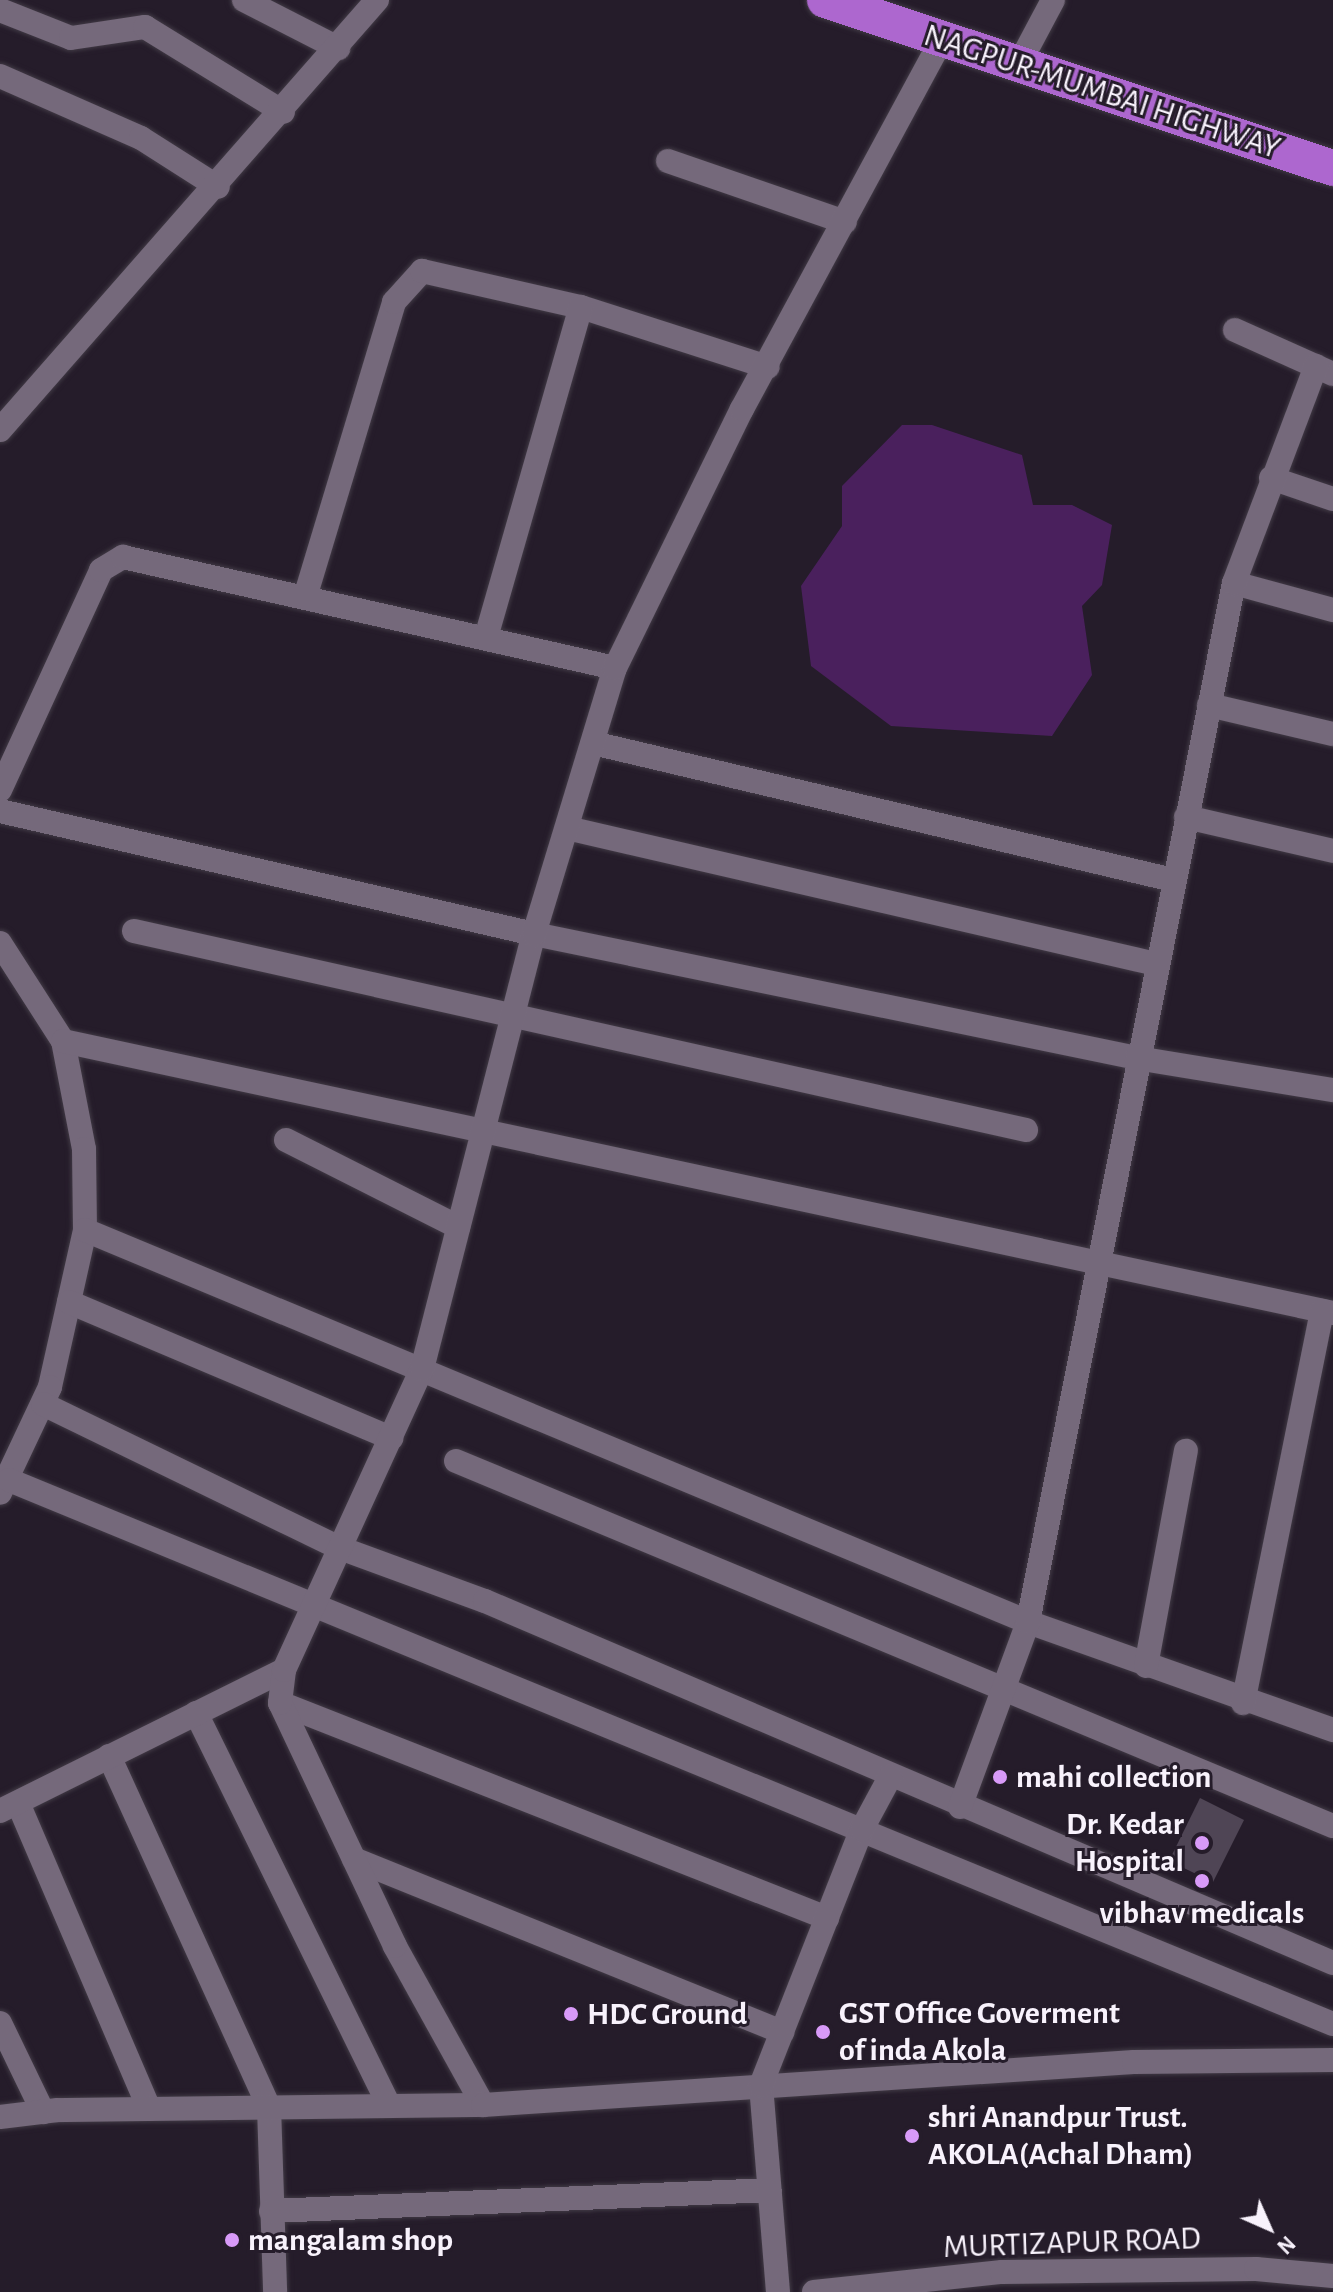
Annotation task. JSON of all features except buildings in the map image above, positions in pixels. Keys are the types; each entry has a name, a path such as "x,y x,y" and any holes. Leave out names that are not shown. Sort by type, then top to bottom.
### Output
{"highway":[{"name":"NAGPUR-MUMBAI HIGHWAY","path":"825,0 1333,168"}],"street":[{"path":"244,0 338,48"},
{"path":"0,430 218,187 377,0"},
{"path":"1019,64 1053,0"},
{"path":"0,10 71,38 145,27 283,112"},
{"path":"483,2105 354,1859 280,1703 284,1670 422,1369 534,934 615,668 768,367 942,39"},
{"path":"0,76 141,138 218,187"},
{"path":"668,161 845,222"},
{"path":"306,594 394,302 410,277 434,269 581,307 768,367"},
{"path":"487,634 581,307"},
{"path":"960,1807 1028,1622 1103,1265 1137,1058 1234,583 1271,478 1324,370 1235,330"},
{"path":"1271,478 1333,499"},
{"path":"0,790 109,560 123,557 487,634 615,668"},
{"path":"1234,583 1333,610"},
{"path":"1209,705 1333,734"},
{"path":"593,743 1173,880"},
{"path":"0,811 534,934 1137,1058 1333,1090"},
{"path":"1186,817 1333,851"},
{"path":"567,828 1156,964"},
{"path":"134,931 514,1010 1026,1130"},
{"path":"0,943 63,1041 84,1149 85,1230 43,1404 4,1487 862,1829 1333,2024"},
{"path":"63,1041 1327,1312 1243,1703"},
{"path":"286,1140 458,1227"},
{"path":"85,1230 1028,1622 1243,1703 1333,1730"},
{"path":"69,1302 391,1438"},
{"path":"43,1404 340,1548 485,1601 960,1807 1333,1963"},
{"path":"1146,1666 1186,1451"},
{"path":"456,1461 1333,1826"},
{"path":"149,2109 9,1807 284,1670"},
{"path":"280,1703 827,1918"},
{"path":"196,1713 389,2106"},
{"path":"109,1756 269,2107 275,2292"},
{"path":"778,2292 761,2085 862,1829 890,1777"},
{"path":"354,1859 782,2032"},
{"path":"0,2023 43,2112"},
{"path":"0,2117 43,2112 149,2109 483,2105 1134,2062 1333,2060"},
{"path":"271,2211 770,2190"},
{"name":"MURTIZAPUR ROAD","path":"814,2292 1002,2272 1256,2269 1333,2276"}],"shaded area":[{"path":"902,425 932,425 1022,455 1033,505 1072,505 1112,525 1102,585 1082,606 1092,675 1052,736 891,726 811,666 801,586 842,526 842,486"}],"place":[{"name":"mahi collection","path":"1000,1777"},
{"name":"Dr. Kedar Hospital","path":"1202,1843"},
{"name":"vibhav medicals","path":"1202,1881"},
{"name":"HDC Ground","path":"571,2014"},
{"name":"GST Office Goverment of inda Akola","path":"823,2032"},
{"name":"shri Anandpur Trust. AKOLA(Achal Dham)","path":"912,2136"},
{"name":"mangalam shop","path":"232,2240"}]}
